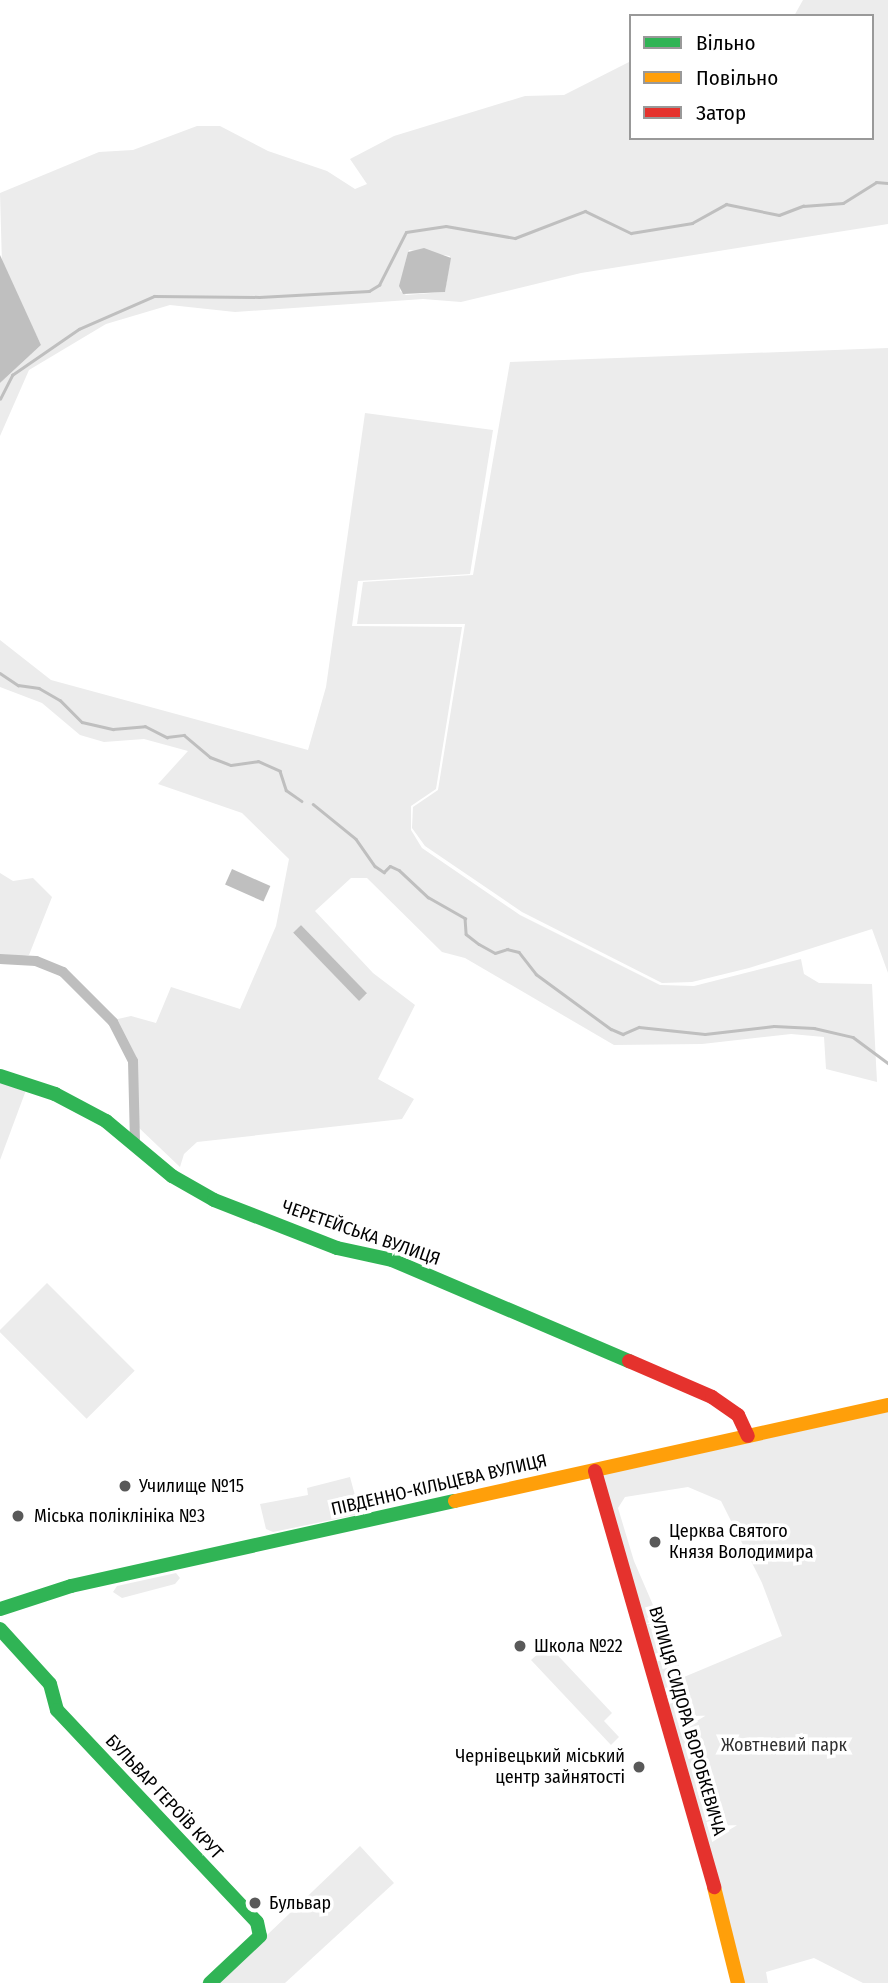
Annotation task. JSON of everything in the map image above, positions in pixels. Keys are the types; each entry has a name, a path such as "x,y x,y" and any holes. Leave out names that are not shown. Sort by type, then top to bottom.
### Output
{"street":[{"path":"0,958 36,961 62,972 113,1022 133,1061 135,1142"},
{"name":"ЧЕРЕТЕЙСЬКА ВУЛИЦЯ","path":"0,1076 73,1102 135,1142 179,1181 224,1205 337,1248 392,1260 712,1397 738,1415 748,1436"},
{"name":"ПІВДЕННО-КІЛЬЦЕВА ВУЛИЦЯ","path":"0,1609 71,1586 888,1405"},
{"name":"ВУЛИЦЯ СИДОРА ВОРОБКЕВИЧА","path":"595,1471 709,1868 738,1983"},
{"name":"БУЛЬВАР ГЕРОЇВ КРУТ","path":"0,1629 50,1684 57,1710 257,1922 260,1936 210,1983"}],"green space":[{"path":"803,0 888,0 888,224 581,273 461,302 423,299 235,312 170,305 106,324 29,370 0,436 0,383 41,345 2,265 0,193 99,152 133,150 197,126 220,126 268,151 327,171 355,189 367,184 350,159 394,136 525,96 564,95 629,62 629,140 874,140 874,14 795,14","holes":["409,250 450,256 445,292 406,295 400,291"]},
{"path":"888,348 888,973 872,929 749,968 692,982 662,983 522,912 425,846 412,828 413,807 438,790 465,624 357,624 363,582 473,575 510,362"},
{"path":"365,413 493,430 470,574 358,581 352,626 462,627 436,789 411,806 411,830 422,848 520,915 660,985 694,986 801,959 804,974 819,983 872,984 877,1082 826,1069 824,1037 791,1034 702,1044 614,1045 465,958 442,952 367,878 351,878 315,911 373,973 415,1005 378,1079 414,1099 402,1119 197,1142 184,1154 180,1167 137,1126 134,1066 109,1021 131,1016 156,1023 171,987 240,1009 276,926 289,859 242,813 158,784 188,751 144,739 104,742 80,735 42,703 0,687 0,640 51,680 308,750 326,687","holes":["301,925 367,994 359,1000 293,933"]},
{"path":"0,873 13,881 33,878 52,897 29,955 0,959"},
{"path":"0,1074 29,1082 0,1160"},
{"path":"47,1283 135,1371 87,1419 0,1332"},
{"name":"Жовтневий парк","path":"888,1405 888,1983 863,1983 814,1958 766,1972 768,1983 738,1983 596,1471","holes":["688,1487 721,1501 762,1583 782,1636 684,1677 634,1561 618,1508 625,1497"]},
{"path":"350,1477 360,1514 273,1532 266,1529 260,1504 308,1495 307,1488"},
{"path":"176,1573 180,1578 175,1584 122,1598 113,1592 117,1586"},
{"path":"548,1645 612,1713 604,1721 619,1737 611,1745 531,1660"},
{"path":"360,1846 394,1883 285,1983 217,1983"}],"shaded area":[{"path":"424,248 451,258 445,292 403,294 399,286 408,252"},
{"path":"0,255 41,345 0,383"},
{"path":"232,869 270,886 263,902 225,885"},
{"path":"301,925 367,993 359,1001 293,933"}],"waterway":[{"path":"0,399 12,375 79,329 154,296 259,297 369,291 379,285 406,232 446,226 515,238 585,211 631,233 692,223 726,204 779,215 803,206 843,203 876,182 888,183"},
{"path":"0,673 18,685 39,688 60,700 82,722 113,729 145,726 167,737 184,735 210,757 231,765 258,761 280,771 286,790 302,801"},
{"path":"313,804 356,839 375,866 384,872 390,866 399,870 428,897 465,918 466,934 479,944 495,953 507,949 519,952 536,974 611,1029 623,1034 639,1027 705,1034 774,1026 814,1028 853,1037 888,1063"}],"traffic: fast":[{"path":"0,1076 55,1094 106,1121 172,1176 214,1200 337,1248 392,1260 629,1361"},
{"path":"0,1609 71,1586 455,1501"},
{"path":"0,1629 50,1684 57,1710 257,1922 260,1936 210,1983"}],"traffic: slow":[{"path":"455,1501 888,1405"},
{"path":"714,1887 738,1983"}],"traffic: jam":[{"path":"629,1361 712,1397 738,1415 748,1436"},
{"path":"595,1471 714,1887"}],"place":[{"name":"Училище №15","path":"125,1486"},
{"name":"Міська поліклініка №3","path":"18,1516"},
{"name":"Церква Святого Князя Володимира","path":"655,1542"},
{"name":"Школа №22","path":"520,1646"},
{"name":"Чернівецький міський центр зайнятості","path":"639,1767"},
{"name":"Бульвар","path":"255,1903"}]}
